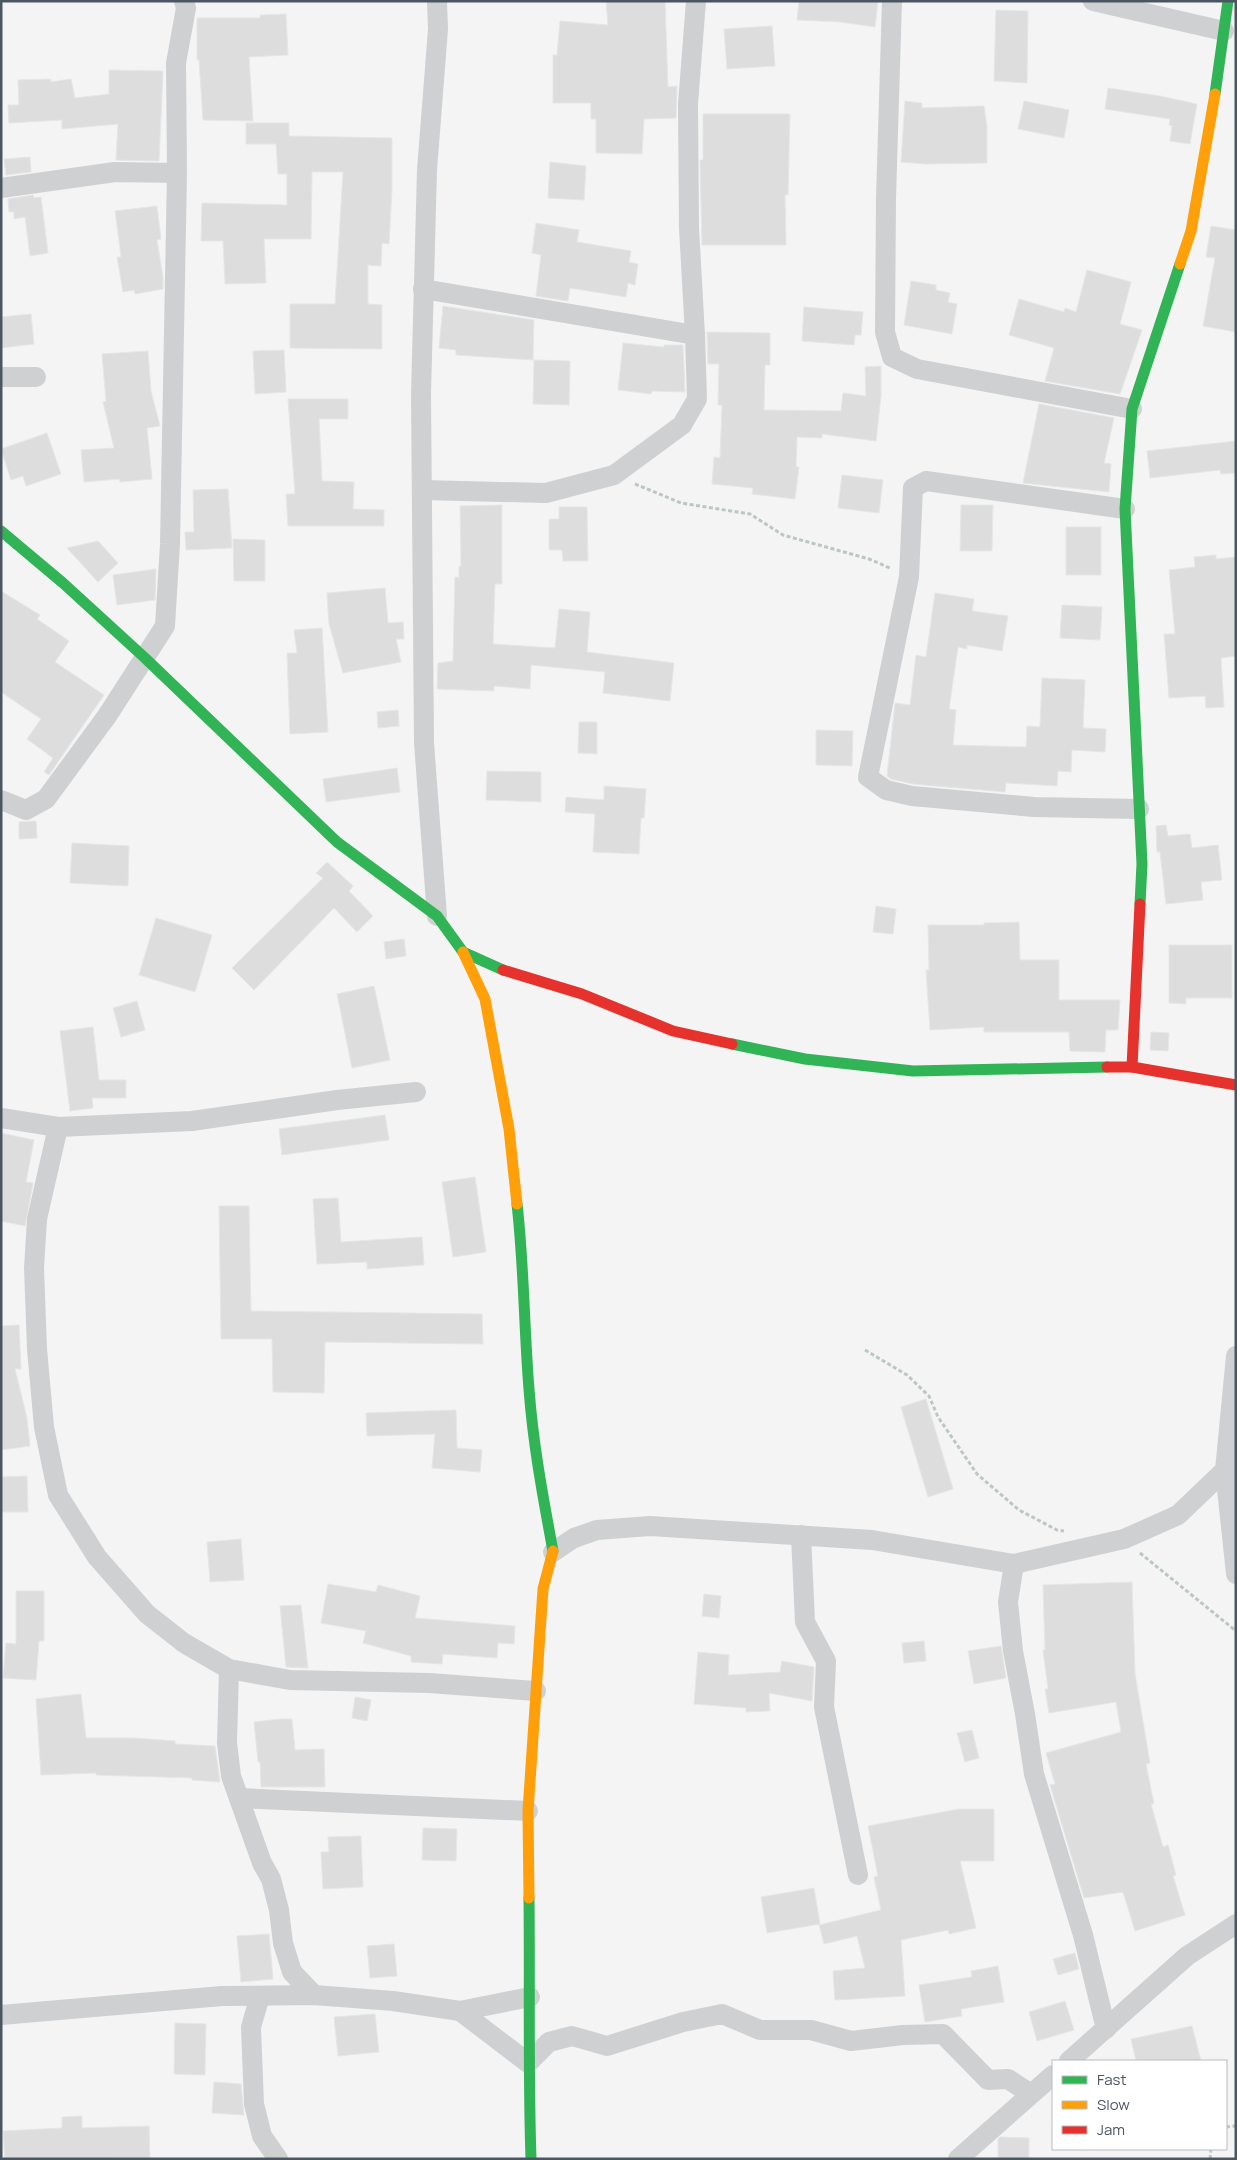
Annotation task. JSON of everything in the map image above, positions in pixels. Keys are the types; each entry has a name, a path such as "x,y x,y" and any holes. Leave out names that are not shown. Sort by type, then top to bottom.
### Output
{"street":[{"path":"1,800 26,810 46,799 107,716 165,626 170,544 177,173 176,62 186,8 184,1"},
{"path":"436,916 424,743 422,490 423,289 427,170 438,29 437,1"},
{"path":"422,490 546,493 614,475 682,425 697,399 696,334 689,228 688,104 696,1"},
{"path":"892,1 886,198 885,332 892,357 917,369 1132,409"},
{"path":"1093,1 1224,31"},
{"path":"1132,1067 1142,864 1124,508 1132,409 1190,231 1228,1"},
{"path":"1,188 115,172 177,173"},
{"path":"423,289 696,334"},
{"path":"1,377 36,376"},
{"path":"1124,508 926,481 913,488 909,577 868,777 886,790 912,796 1034,807 1140,809"},
{"path":"1,530 63,583 145,658 337,842 436,916 463,952 486,998 509,1129 520,1237 529,1390 538,1472 552,1552 543,1589 528,1811 530,1997 528,2062 531,2159"},
{"path":"463,952 500,969 582,994 673,1031 805,1059 913,1071 1132,1067 1236,1085"},
{"path":"1,1118 58,1127 192,1121 337,1100 416,1092"},
{"path":"58,1127 37,1218 34,1268 37,1349 44,1427 58,1495 97,1558 147,1614 184,1643 229,1669 290,1680 429,1683 536,1691"},
{"path":"1236,1356 1224,1470 1236,1574"},
{"path":"552,1552 574,1538 597,1530 650,1526 872,1540 1014,1564 1124,1539 1178,1515 1224,1470"},
{"path":"801,1535 806,1622 826,1660 824,1707 858,1875"},
{"path":"1014,1564 1008,1602 1013,1651 1034,1774 1083,1935 1106,2029"},
{"path":"229,1669 227,1743 231,1776 262,1863 271,1879 279,1910 283,1943 292,1972 314,1995"},
{"path":"239,1798 528,1811"},
{"path":"1070,2060 1188,1956 1236,1924"},
{"path":"1,2015 222,1996 314,1995 393,2001 460,2011 530,1997"},
{"path":"260,1996 251,2027 254,2104 262,2136 278,2159"},
{"path":"460,2011 528,2062"},
{"path":"528,2062 549,2042 572,2036 607,2046 683,2022 722,2014 760,2030 811,2030 852,2041 904,2035 943,2034 988,2080 1008,2079 1032,2094"},
{"path":"958,2159 1052,2076"}],"path":[{"path":"614,475 681,503 750,514 783,535 869,559 909,577"},
{"path":"865,1350 908,1375 929,1396 938,1417 977,1474 1019,1510 1057,1530 1067,1532"},
{"path":"1124,1539 1236,1631"}],"building":[{"path":"606,1 665,1 668,87 677,86 676,118 644,119 642,154 596,153 596,119 591,119 591,103 553,103 553,55 557,55 560,21 608,25"},
{"path":"799,1 878,1 875,27 841,22 797,20"},
{"path":"996,10 1028,11 1027,83 994,81"},
{"path":"286,14 288,55 249,57 253,121 203,120 199,60 197,60 197,18 260,18 260,15"},
{"path":"772,26 775,66 727,69 724,29"},
{"path":"109,70 163,71 159,161 116,160 118,124 62,129 62,120 9,123 8,105 19,105 18,80 51,79 51,82 71,79 75,98 109,94"},
{"path":"1108,88 1197,104 1190,144 1170,141 1172,126 1169,125 1170,119 1105,109"},
{"path":"905,101 922,103 922,108 984,106 987,127 987,163 926,164 901,162"},
{"path":"1024,101 1069,110 1064,138 1018,129"},
{"path":"703,114 790,114 788,195 785,195 786,245 702,245 700,160 703,160"},
{"path":"246,123 289,123 289,136 392,138 389,244 382,243 381,266 368,265 368,304 382,305 382,349 290,348 290,304 335,304 343,172 312,172 311,239 264,239 266,283 225,284 223,241 201,241 202,203 287,205 287,174 278,174 276,144 246,144"},
{"path":"30,157 31,172 6,175 4,159"},
{"path":"550,162 586,166 584,200 548,198"},
{"path":"33,195 34,198 41,197 48,253 30,256 25,217 14,219 14,212 9,212 8,199"},
{"path":"157,206 161,239 157,240 163,289 135,294 134,290 123,292 117,257 121,257 115,211"},
{"path":"536,223 579,230 577,242 631,251 629,262 638,264 635,285 628,283 626,297 570,288 568,301 536,296 541,255 532,253"},
{"path":"1211,226 1236,230 1236,332 1203,326 1215,258 1206,257"},
{"path":"1087,270 1131,282 1120,324 1142,330 1120,394 1045,381 1054,348 1009,335 1019,299 1064,312 1065,308 1076,312"},
{"path":"911,281 936,285 936,290 950,293 948,302 957,304 952,334 904,325"},
{"path":"443,306 534,320 533,360 456,355 456,350 439,348"},
{"path":"804,307 863,312 861,335 855,335 854,345 802,341"},
{"path":"31,314 34,344 1,348 1,317"},
{"path":"707,332 770,333 770,365 765,365 764,410 841,411 843,393 866,396 865,367 881,366 881,396 876,441 822,434 822,438 797,437 796,467 799,467 795,499 752,494 753,488 712,484 714,457 720,458 722,405 718,405 719,364 708,364"},
{"path":"623,343 664,347 664,345 683,345 685,392 652,391 651,394 618,390"},
{"path":"284,350 286,392 255,394 253,351"},
{"path":"148,351 151,391 160,426 147,428 152,479 120,482 119,479 84,482 81,450 114,448 103,402 106,401 102,354"},
{"path":"534,360 570,361 569,405 533,404"},
{"path":"288,399 348,399 348,419 319,419 322,481 354,482 353,509 384,510 384,526 288,526 286,494 295,494"},
{"path":"1039,404 1114,418 1104,463 1111,464 1109,492 1023,483"},
{"path":"47,433 61,474 26,486 23,476 11,480 1,449"},
{"path":"1236,441 1236,473 1221,474 1220,470 1150,478 1147,451"},
{"path":"842,475 883,480 879,513 838,508"},
{"path":"228,489 232,548 186,550 185,532 194,532 193,490"},
{"path":"502,505 502,584 495,584 493,644 555,648 559,609 590,612 587,652 674,663 670,701 603,693 605,672 531,665 530,689 494,686 494,691 437,689 438,663 453,661 455,577 459,578 459,566 461,566 460,506"},
{"path":"961,505 993,505 992,551 960,551"},
{"path":"559,507 587,507 588,561 563,561 562,550 549,550 549,519 559,519"},
{"path":"1066,527 1101,527 1101,575 1066,575"},
{"path":"233,539 265,540 265,581 234,581"},
{"path":"98,541 118,563 98,582 67,548"},
{"path":"1216,555 1216,559 1236,557 1236,656 1221,658 1224,707 1206,708 1205,696 1169,698 1164,634 1175,634 1169,570 1195,567 1194,557"},
{"path":"156,569 155,600 117,605 113,575"},
{"path":"385,588 388,623 403,622 404,639 396,639 401,662 343,673 329,624 327,593"},
{"path":"1,591 40,615 37,619 69,641 55,662 104,695 49,775 44,772 53,758 27,739 41,719 1,692"},
{"path":"935,593 974,599 972,611 1008,616 1002,651 967,645 967,649 958,647 949,709 956,710 953,745 1026,747 1027,726 1040,727 1042,678 1085,680 1083,728 1106,729 1105,752 1072,750 1071,772 1058,771 1057,786 1006,783 1005,792 913,784 891,779 887,776 895,703 910,705 916,655 926,657"},
{"path":"1062,605 1102,607 1100,640 1060,638"},
{"path":"322,628 328,732 290,734 287,653 297,653 294,630"},
{"path":"398,710 399,726 378,728 377,712"},
{"path":"579,722 597,722 597,754 578,753"},
{"path":"816,730 853,731 852,766 816,765"},
{"path":"397,768 400,792 326,802 323,779"},
{"path":"487,771 541,772 541,802 486,800"},
{"path":"604,786 646,789 644,818 641,818 639,854 593,852 595,814 565,812 566,797 604,800"},
{"path":"36,821 37,838 19,839 19,822"},
{"path":"1166,825 1168,836 1190,834 1192,848 1218,845 1222,880 1201,882 1203,900 1166,904 1160,852 1157,852 1156,826"},
{"path":"72,843 129,846 128,886 70,883"},
{"path":"327,862 353,886 349,891 373,916 357,932 334,908 254,990 232,968 323,878 316,873"},
{"path":"876,906 896,909 893,934 873,932"},
{"path":"156,918 212,935 195,992 139,975"},
{"path":"1019,922 1020,960 1059,960 1059,1000 1120,1000 1118,1030 1106,1030 1105,1052 1070,1051 1069,1032 984,1032 984,1027 930,1030 926,970 929,970 928,925 984,925 984,923"},
{"path":"404,939 406,956 386,959 384,942"},
{"path":"1169,945 1232,945 1232,998 1186,998 1186,1004 1169,1003"},
{"path":"374,986 390,1060 352,1068 337,994"},
{"path":"137,1001 145,1030 121,1037 113,1008"},
{"path":"93,1027 99,1080 126,1080 126,1098 92,1098 93,1108 70,1111 60,1031"},
{"path":"1151,1032 1169,1033 1168,1051 1150,1050"},
{"path":"385,1115 389,1140 282,1155 279,1129"},
{"path":"1,1133 34,1140 26,1182 33,1183 25,1226 1,1221"},
{"path":"475,1177 486,1252 453,1257 442,1182"},
{"path":"338,1198 341,1242 422,1237 424,1265 367,1269 367,1262 317,1264 313,1199"},
{"path":"219,1206 249,1206 251,1311 482,1314 483,1344 325,1342 324,1393 273,1392 272,1339 221,1339"},
{"path":"19,1325 21,1369 15,1369 27,1418 30,1446 1,1450 1,1326"},
{"path":"926,1399 953,1489 928,1497 901,1407"},
{"path":"456,1410 457,1448 482,1450 480,1472 432,1468 435,1434 367,1436 366,1413"},
{"path":"27,1476 28,1512 1,1512 1,1477"},
{"path":"241,1539 244,1580 210,1582 207,1542"},
{"path":"1132,1582 1135,1674 1150,1763 1146,1764 1154,1804 1151,1804 1163,1847 1168,1845 1176,1875 1173,1876 1185,1915 1135,1931 1123,1892 1084,1898 1050,1785 1055,1784 1046,1753 1121,1732 1116,1702 1049,1713 1045,1689 1048,1689 1043,1650 1045,1650 1043,1585"},
{"path":"328,1584 376,1592 378,1585 420,1596 415,1618 515,1626 514,1644 498,1643 497,1658 443,1654 442,1664 411,1662 411,1656 363,1643 366,1631 321,1623"},
{"path":"16,1591 44,1591 44,1641 39,1641 36,1680 3,1678 6,1643 16,1644"},
{"path":"704,1594 721,1596 719,1618 702,1616"},
{"path":"301,1605 308,1668 286,1667 280,1606"},
{"path":"924,1641 926,1661 904,1663 902,1643"},
{"path":"1001,1646 1006,1678 974,1684 968,1651"},
{"path":"698,1652 729,1655 728,1675 780,1672 782,1661 814,1667 812,1701 769,1693 770,1711 746,1712 746,1708 694,1704"},
{"path":"81,1694 86,1738 135,1738 175,1741 175,1744 215,1746 220,1782 192,1780 192,1778 96,1775 96,1773 41,1775 36,1699"},
{"path":"355,1697 371,1700 367,1721 352,1718"},
{"path":"292,1719 295,1750 324,1749 325,1787 261,1787 260,1762 258,1762 254,1722"},
{"path":"972,1730 979,1758 965,1762 957,1733"},
{"path":"959,1809 994,1809 994,1861 960,1861 976,1928 949,1934 948,1930 901,1940 905,1996 835,2000 833,1971 865,1968 857,1936 824,1944 819,1925 881,1910 874,1877 878,1876 868,1826"},
{"path":"423,1828 457,1829 456,1861 422,1860"},
{"path":"361,1836 363,1887 323,1889 321,1852 329,1852 328,1837"},
{"path":"814,1888 820,1924 767,1933 761,1897"},
{"path":"269,1934 273,1979 241,1982 237,1936"},
{"path":"394,1944 397,1976 370,1978 367,1946"},
{"path":"1075,1953 1079,1969 1058,1975 1053,1959"},
{"path":"998,1966 1004,2002 961,2009 962,2016 925,2022 919,1985 972,1977 971,1971"},
{"path":"1065,2001 1074,2030 1037,2041 1029,2012"},
{"path":"375,2014 379,2052 338,2056 334,2017"},
{"path":"175,2023 206,2024 205,2075 174,2074"},
{"path":"1192,2026 1201,2060 1136,2060 1131,2039"},
{"path":"214,2082 241,2084 244,2115 212,2113"},
{"path":"82,2116 82,2128 149,2126 150,2158 5,2159 3,2131 62,2128 62,2117"},
{"path":"1000,2137 1029,2138 1029,2159 998,2159 998,2139"}],"traffic: fast":[{"path":"1215,94 1228,1"},
{"path":"1140,904 1142,864 1125,509 1132,409 1180,264"},
{"path":"1,531 63,583 145,658 337,842 437,916 463,952 503,970"},
{"path":"732,1044 805,1059 913,1071 1107,1067"},
{"path":"517,1204 533,1430 553,1551"},
{"path":"529,1898 531,2159"}],"traffic: slow":[{"path":"1180,264 1191,231 1215,94"},
{"path":"463,952 485,999 509,1129 517,1204"},
{"path":"529,1898 528,1811 543,1589 553,1551"}],"traffic: jam":[{"path":"1132,1067 1140,904"},
{"path":"503,970 582,994 673,1031 732,1044"},
{"path":"1107,1067 1132,1067 1236,1085"}]}
